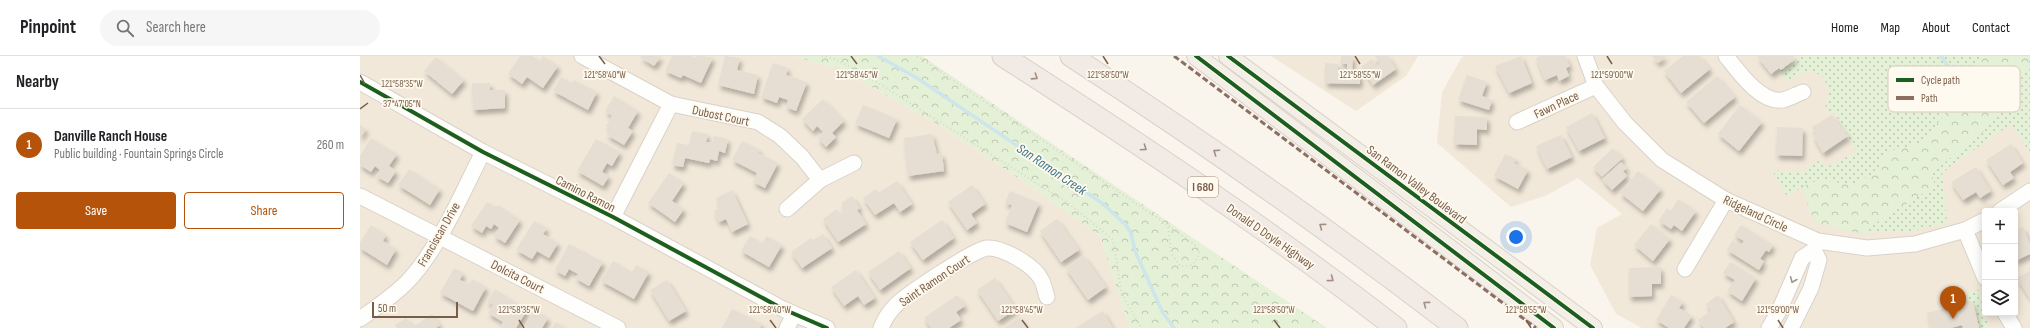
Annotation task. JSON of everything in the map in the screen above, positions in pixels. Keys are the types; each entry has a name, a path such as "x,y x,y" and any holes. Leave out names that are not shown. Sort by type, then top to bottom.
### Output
{"highway":[{"name":"Donald D Doyle Highway","path":"1003,56 1222,201 1284,244 1396,328"},
{"path":"1071,56 1219,154 1307,215 1457,328"}],"main road":[{"path":"1196,56 1554,328"},
{"name":"San Ramon Valley Boulevard","path":"1228,56 1593,328"}],"street":[{"name":"Dubost Court","path":"582,56 671,104 758,122 780,136 802,158 820,180"},
{"name":"Ridgeland Circle","path":"1585,56 1596,86 1625,123 1662,160 1726,200 1816,245 1867,248 1915,244 1964,230 1982,221"},
{"path":"1726,56 1751,86 1763,95 1782,100 1803,92"},
{"name":"Camino Ramon","path":"360,82 483,152 613,218 790,321 827,328"},
{"name":"Fawn Place","path":"1516,122 1596,86"},
{"path":"613,218 671,104"},
{"name":"Franciscan Drive","path":"360,319 406,284 421,266 440,236 483,152"},
{"path":"787,209 820,180 854,163"},
{"path":"2005,208 2030,192"},
{"name":"Dolcita Court","path":"360,196 618,328"},
{"path":"1685,268 1726,200"},
{"path":"1964,230 1982,271"},
{"path":"1769,328 1779,311 1802,258 1816,245"},
{"path":"1791,328 1811,288 1819,260 1816,245"},
{"name":"Saint Ramon Court","path":"881,328 896,305 960,260 986,248 1005,251 1034,270 1041,279 1047,297"},
{"path":"2007,316 2014,328"}],"path":[{"path":"822,56 835,59 862,73 1068,203 1112,239 1121,292 1142,328"},
{"path":"917,56 1168,226 1195,245 1199,251 1197,260 1189,267 1180,266 1171,253 1168,226"}],"shaded area":[{"path":"360,56 793,56 840,69 937,124 1026,183 1100,236 1130,328 360,328"},
{"path":"1271,56 1418,56 1406,76 1356,111"},
{"path":"1464,56 2030,56 2030,328 1642,328 1616,314 1590,265 1597,228 1622,214 1578,178 1545,196 1511,207 1437,143 1442,92"}],"green space":[{"path":"793,56 922,56 1327,328 1130,328 1100,236 1026,183 937,124 840,69"},
{"path":"1802,56 1980,56 1977,66 1888,66 1888,112 1946,112 1922,143 1886,152 1877,171 1854,185 1819,180 1786,195 1772,170 1802,173 1811,165 1821,160 1827,167 1856,152 1835,113 1831,115 1825,105 1828,99 1828,88 1823,78 1813,72 1806,72 1799,74 1789,81 1778,72"},
{"path":"1980,56 2030,56 2030,60 2020,78 2020,66 1977,66"},
{"path":"2030,60 2030,153 2011,124 1948,168 1942,174 1947,223 1911,231 1859,233 1935,186 1931,173 1983,132 1997,112 2020,112 2020,78"},
{"path":"1946,112 1997,112 1983,132 1931,173 1935,186 1859,233 1821,224 1812,219 1802,187 1819,180 1854,185 1877,171 1886,152 1922,143"},
{"path":"1979,290 1982,301 1982,316 1986,316 1989,328 1979,328 1973,302 1969,300 1967,292"}],"building":[{"path":"520,56 532,56 540,61 543,56 558,66 543,88 527,77 522,84 508,74"},
{"path":"661,56 654,66 640,57"},
{"path":"672,56 691,56 696,58 697,56 713,57 701,83 683,75 681,78 665,71"},
{"path":"725,56 740,58 737,70 758,75 754,94 718,85"},
{"path":"1341,56 1353,56 1352,73 1360,74 1360,84 1325,83 1325,63 1338,64 1338,69 1347,69 1347,64 1341,64"},
{"path":"1375,56 1388,56 1396,69 1373,85 1361,67 1372,59 1377,66 1380,64"},
{"path":"1521,56 1532,83 1509,93 1495,66"},
{"path":"1540,56 1565,56 1570,66 1566,68 1569,76 1559,81 1557,75 1545,80 1536,58"},
{"path":"1652,56 1666,56 1658,63"},
{"path":"1683,56 1700,56 1710,69 1681,93 1664,71"},
{"path":"1757,56 1793,56 1795,59 1781,70 1779,68 1771,74"},
{"path":"436,57 464,80 452,94 424,71"},
{"path":"773,63 788,68 786,75 807,82 796,111 786,107 788,100 779,97 777,103 761,97"},
{"path":"1467,75 1487,82 1482,96 1492,100 1489,110 1458,100"},
{"path":"1717,76 1735,97 1704,123 1686,102"},
{"path":"561,77 572,83 574,80 597,92 588,110 553,91"},
{"path":"472,83 490,83 490,90 505,90 505,108 473,110"},
{"path":"614,96 638,111 628,128 633,131 624,145 607,135 610,129 606,126 612,116 605,111"},
{"path":"823,99 844,121 832,133 836,137 826,147 818,138 823,132 817,126 813,131 802,119"},
{"path":"863,105 897,119 889,138 855,124"},
{"path":"1740,105 1762,122 1739,151 1718,134"},
{"path":"1592,113 1605,138 1579,151 1566,127"},
{"path":"1832,115 1848,136 1823,153 1813,136 1816,134 1812,127"},
{"path":"1455,116 1487,117 1487,130 1477,129 1477,145 1454,144"},
{"path":"360,125 366,129 360,138"},
{"path":"1777,127 1803,128 1802,156 1776,155"},
{"path":"692,131 708,134 706,142 712,143 714,136 728,139 725,153 719,151 717,161 710,159 709,163 685,158 683,167 672,165 677,143 689,145"},
{"path":"932,134 937,154 942,153 944,171 908,176 904,138"},
{"path":"1561,135 1572,157 1547,169 1536,146"},
{"path":"371,138 397,154 389,166 396,171 388,183 376,176 380,170 375,166 371,172 360,165 360,156"},
{"path":"596,139 620,152 612,166 607,163 602,172 609,176 603,186 577,171"},
{"path":"742,141 760,150 758,153 778,163 765,188 753,182 757,173 732,160"},
{"path":"2011,144 2023,163 2010,172 2014,178 2003,185 1986,160"},
{"path":"1613,148 1623,158 1602,177 1593,167"},
{"path":"1505,154 1516,159 1514,163 1528,170 1518,189 1494,176"},
{"path":"1621,162 1627,168 1623,171 1627,176 1612,190 1602,179"},
{"path":"1976,167 1991,191 1980,198 1976,192 1963,200 1951,182"},
{"path":"409,169 440,189 430,205 398,185"},
{"path":"1638,171 1661,189 1643,211 1620,193"},
{"path":"669,173 684,183 672,201 684,209 675,222 648,203"},
{"path":"897,181 912,204 900,212 894,203 875,215 863,198 876,189 878,193"},
{"path":"972,185 985,204 971,214 977,223 967,230 948,202"},
{"path":"732,190 748,224 732,232 726,219 719,222 714,211 720,208 716,198"},
{"path":"1010,191 1039,203 1027,232 1005,223 1012,205 1005,203"},
{"path":"852,196 860,208 857,210 866,224 838,242 823,219 837,209 840,214 845,210 841,203"},
{"path":"1678,199 1696,211 1682,231 1674,225 1671,229 1659,221 1667,208 1671,211"},
{"path":"487,202 496,207 498,205 520,220 505,243 494,236 499,228 494,224 491,229 486,226 482,233 471,226"},
{"path":"1057,219 1079,250 1061,262 1040,231"},
{"path":"942,220 954,238 923,260 910,242"},
{"path":"534,221 547,228 543,234 558,243 549,258 537,251 532,259 516,250"},
{"path":"1651,224 1670,239 1653,261 1634,245"},
{"path":"371,225 386,235 383,241 396,249 387,265 360,248 360,243"},
{"path":"1741,225 1773,245 1769,252 1766,250 1760,259 1764,261 1759,270 1727,250 1732,241 1741,246 1744,241 1734,235"},
{"path":"2023,227 2030,244 2030,254 2018,260 2018,244 2018,229"},
{"path":"823,234 832,248 802,268 791,252 811,238 813,240"},
{"path":"750,236 762,243 767,236 782,245 769,267 741,251"},
{"path":"569,244 603,262 589,286 575,278 578,274 569,269 565,276 555,270"},
{"path":"899,251 911,268 880,290 868,272"},
{"path":"1084,256 1106,287 1088,300 1066,268"},
{"path":"613,261 632,272 636,265 649,272 634,299 601,281"},
{"path":"1730,262 1756,278 1742,301 1727,291 1735,280 1723,273"},
{"path":"1661,267 1661,284 1652,284 1652,296 1629,297 1629,268"},
{"path":"454,268 463,273 460,280 469,284 472,279 486,287 473,311 440,293"},
{"path":"856,270 875,298 864,305 858,296 844,306 831,287"},
{"path":"2030,271 2030,299 2018,280 2018,277"},
{"path":"995,278 1016,309 998,321 977,290"},
{"path":"667,280 686,311 669,321 650,290"},
{"path":"495,289 527,310 516,328 503,328 501,326 503,322 488,313 493,305 487,302"},
{"path":"957,295 965,306 956,312 961,320 949,328 931,328 924,318"},
{"path":"1671,295 1683,302 1679,308 1692,316 1684,328 1669,328 1656,320"},
{"path":"1718,295 1734,322 1725,328 1704,328 1698,320 1711,311 1706,304"},
{"path":"1967,300 1973,302 1979,328 1963,328 1962,325 1951,328 1931,328 1927,313 1966,303"},
{"path":"732,309 762,324 760,328 722,328"},
{"path":"535,310 548,318 542,328 524,328"},
{"path":"1103,311 1113,328 1075,328"},
{"path":"432,314 440,325 436,328 397,328 395,325 406,318 413,327"},
{"path":"1020,317 1027,328 1004,328"},
{"path":"556,322 565,328 552,328"}],"waterway":[{"name":"San Ramon Creek","path":"878,56 917,78 1102,203 1126,225 1131,233 1135,251 1163,313 1174,328"},
{"path":"1941,56 1948,66"}],"marked path":[{"path":"1174,56 1536,328"}],"cycle path":[{"path":"1196,56 1554,328"},
{"path":"1228,56 1593,328"},
{"path":"360,82 483,152 613,217 783,309 827,328"}],"place":[{"name":"Danville Ranch House","path":"1953,319"}]}
